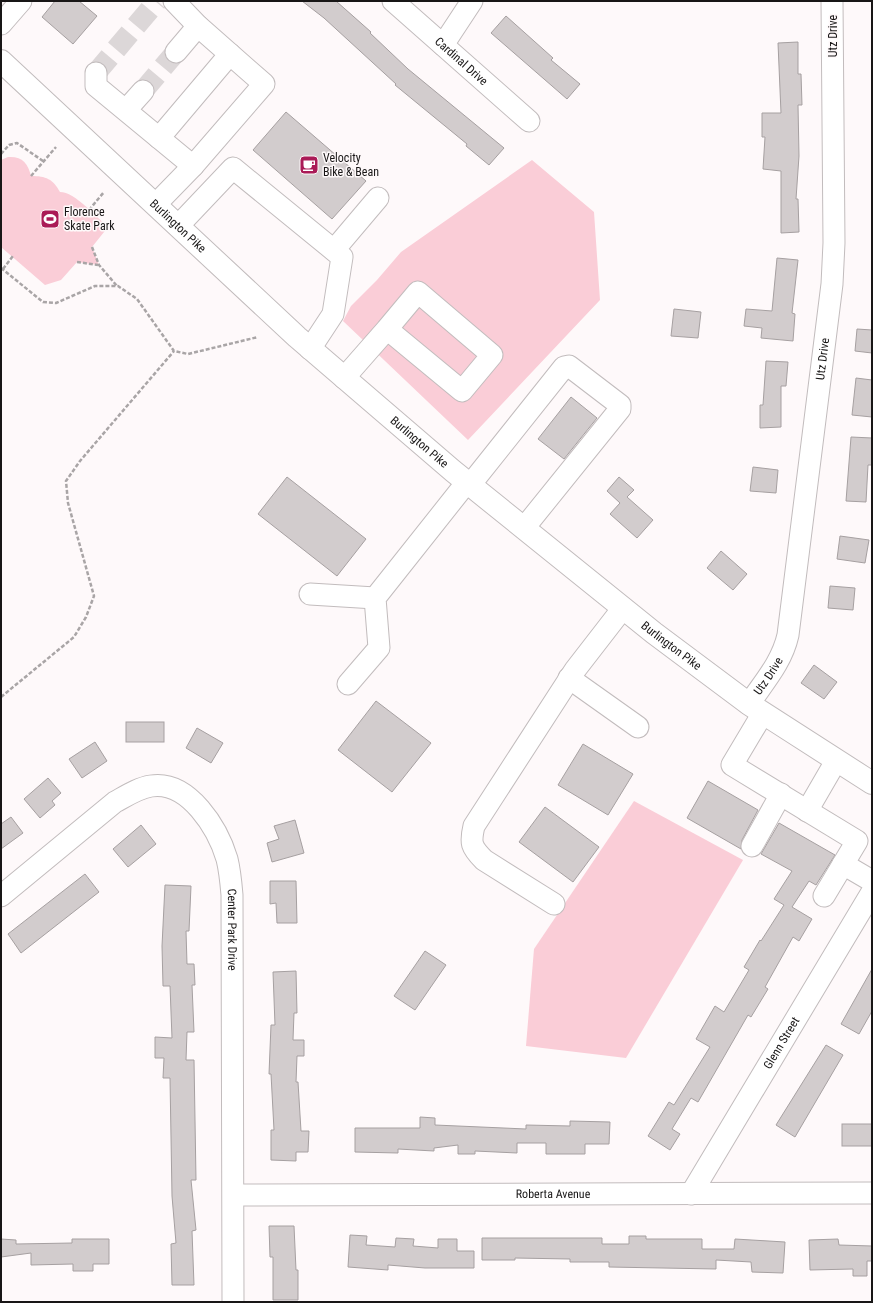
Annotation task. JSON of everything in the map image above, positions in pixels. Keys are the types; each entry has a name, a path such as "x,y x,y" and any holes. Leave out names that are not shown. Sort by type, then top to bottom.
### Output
{"main road":[{"name":"Burlington Pike","path":"1,61 310,349 469,484 623,608 756,709 872,783"}],"street":[{"path":"1,24 21,1"},
{"path":"156,204 193,166 264,84 198,26 174,1"},
{"name":"Cardinal Drive","path":"393,1 529,121"},
{"path":"443,45 472,1"},
{"name":"Utz Drive","path":"781,794 732,765 756,709 785,649 788,636 832,284 834,243 832,1"},
{"path":"176,52 198,26"},
{"path":"159,138 230,54"},
{"path":"96,73 96,86 193,166"},
{"path":"126,110 143,90"},
{"path":"178,226 233,168 342,257 333,314 310,349"},
{"path":"334,250 378,198"},
{"path":"344,378 418,292 492,355 462,391 387,329"},
{"path":"348,684 379,648 375,598 564,367 570,366 620,405 620,409 524,528"},
{"path":"310,594 375,598"},
{"path":"554,904 484,860 476,852 470,840 474,826 569,678 623,608"},
{"path":"569,678 638,727"},
{"path":"807,811 836,761"},
{"name":"Center Park Drive","path":"1,896 115,802 134,791 151,786 158,786 178,791 198,807 211,823 220,840 227,859 232,895 234,1195 233,1302"},
{"path":"752,846 781,794 857,841 824,896"},
{"path":"843,864 872,881"},
{"name":"Glenn Street","path":"691,1194 872,892"},
{"name":"Roberta Avenue","path":"234,1195 872,1193"}],"path":[{"path":"1,154 9,144 17,144 44,161"},
{"path":"31,176 56,147"},
{"path":"89,210 104,192"},
{"path":"92,247 99,265 118,286 137,299 174,351 188,354 258,337"},
{"path":"13,256 2,269 43,302 56,303 95,286 118,286"},
{"path":"77,262 99,265"},
{"path":"1,697 74,636 86,617 94,596 68,503 66,481 80,461 174,351"}],"shaded area":[{"name":"Florence Skate Park","path":"8,157 21,159 24,161 31,176 41,177 52,181 60,192 66,193 79,200 108,227 92,247 99,265 77,262 61,280 45,285 1,247 1,160"},
{"path":"532,160 594,212 600,300 468,440 343,321 351,306 377,280 401,252"},
{"path":"634,801 743,860 626,1058 526,1046 534,949"}],"building":[{"path":"55,1 79,1 97,16 73,44 42,17"},
{"path":"302,1 336,1 371,32 370,33 408,69 504,148 489,165 466,146 467,144 395,85 396,84 324,18"},
{"path":"506,16 553,58 551,60 580,84 567,99 491,33"},
{"path":"798,42 798,74 801,74 802,105 798,105 799,156 796,199 798,199 799,232 781,233 781,171 763,169 765,137 762,137 762,113 781,113 778,43"},
{"name":"Velocity Bike & Bean","path":"286,112 366,181 332,219 253,150"},
{"path":"777,258 798,260 792,313 795,314 793,341 761,338 762,328 744,326 746,309 772,311"},
{"path":"674,309 701,312 698,338 671,336"},
{"path":"857,329 872,330 872,353 855,351"},
{"path":"766,361 788,362 786,386 781,386 781,427 760,428 760,405 763,405"},
{"path":"856,378 872,380 872,417 852,415"},
{"path":"571,397 597,418 564,459 538,439"},
{"path":"851,437 872,438 872,465 868,465 866,502 846,501"},
{"path":"753,467 778,470 776,493 750,491"},
{"path":"287,477 366,539 337,576 258,514"},
{"path":"619,477 634,490 627,497 653,520 637,538 610,514 620,503 607,491"},
{"path":"840,536 869,540 865,563 837,559"},
{"path":"721,551 747,574 733,590 707,568"},
{"path":"830,586 855,588 853,610 828,608"},
{"path":"814,665 837,682 824,699 801,683"},
{"path":"376,701 431,743 392,792 338,750"},
{"path":"126,722 164,722 164,742 126,742"},
{"path":"197,728 223,743 211,763 186,748"},
{"path":"95,742 107,761 82,778 69,759"},
{"path":"583,744 633,774 608,815 558,785"},
{"path":"48,778 61,793 52,801 55,805 40,818 24,799"},
{"path":"708,781 758,810 742,840 741,849 687,818"},
{"path":"545,807 599,847 573,882 519,842"},
{"path":"11,817 23,833 1,849 1,824"},
{"path":"295,820 304,853 272,862 267,843 279,839 274,826"},
{"path":"779,823 835,855 816,885 809,881 792,907 812,919 799,941 793,937 765,987 768,989 751,1017 748,1015 698,1102 691,1098 672,1129 680,1134 670,1150 648,1136 669,1102 674,1105 710,1047 696,1039 715,1006 724,1012 749,970 744,967 784,905 774,899 792,871 761,854"},
{"path":"141,825 156,844 128,867 113,849"},
{"path":"85,874 99,892 21,953 8,934"},
{"path":"270,881 296,881 297,923 277,923 276,903 270,904"},
{"path":"165,885 191,886 189,931 186,931 187,964 194,964 195,985 192,985 194,1032 187,1032 186,1060 194,1060 196,1180 191,1180 196,1230 192,1231 194,1285 172,1285 171,1244 176,1243 172,1196 170,1078 163,1078 164,1058 155,1058 155,1037 172,1038 170,986 163,986 162,946"},
{"path":"425,951 446,965 415,1010 394,996"},
{"path":"872,969 872,1011 859,1034 841,1024"},
{"path":"296,971 297,1013 294,1013 293,1040 304,1040 304,1056 297,1056 296,1082 298,1082 301,1131 309,1131 308,1152 296,1152 296,1161 271,1160 271,1130 274,1130 271,1074 269,1074 271,1025 275,1025 273,972"},
{"path":"826,1045 843,1055 795,1137 776,1125"},
{"path":"420,1117 435,1118 435,1125 526,1129 526,1125 570,1126 570,1121 610,1122 609,1144 585,1144 585,1154 546,1154 546,1143 517,1143 517,1153 475,1151 475,1154 458,1154 458,1145 434,1148 434,1151 398,1149 398,1153 355,1152 355,1128 420,1128"},
{"path":"842,1124 872,1124 872,1146 842,1146"},
{"path":"269,1226 294,1226 296,1270 298,1270 298,1300 273,1300 273,1257 270,1257"},
{"path":"350,1235 367,1236 366,1245 395,1247 396,1238 414,1239 413,1246 438,1248 438,1239 457,1239 457,1251 474,1251 474,1268 425,1268 388,1265 388,1270 348,1267"},
{"path":"629,1236 646,1236 646,1239 702,1239 702,1249 734,1249 735,1239 785,1242 783,1273 752,1272 751,1262 716,1260 716,1269 609,1267 609,1262 570,1262 570,1259 515,1258 515,1260 482,1260 482,1238 602,1238 602,1244 629,1244"},
{"path":"1,1239 16,1240 16,1244 72,1243 72,1239 109,1239 109,1264 93,1264 93,1271 73,1271 73,1264 31,1265 31,1253 1,1257"},
{"path":"838,1239 839,1245 872,1246 872,1261 867,1261 867,1276 853,1276 853,1269 810,1270 809,1240"}],"tunnel":[{"path":"96,73 157,1"},
{"path":"143,91 176,52"}],"place":[{"name":"Velocity Bike & Bean","path":"309,165"},
{"name":"Florence Skate Park","path":"50,219"}]}
